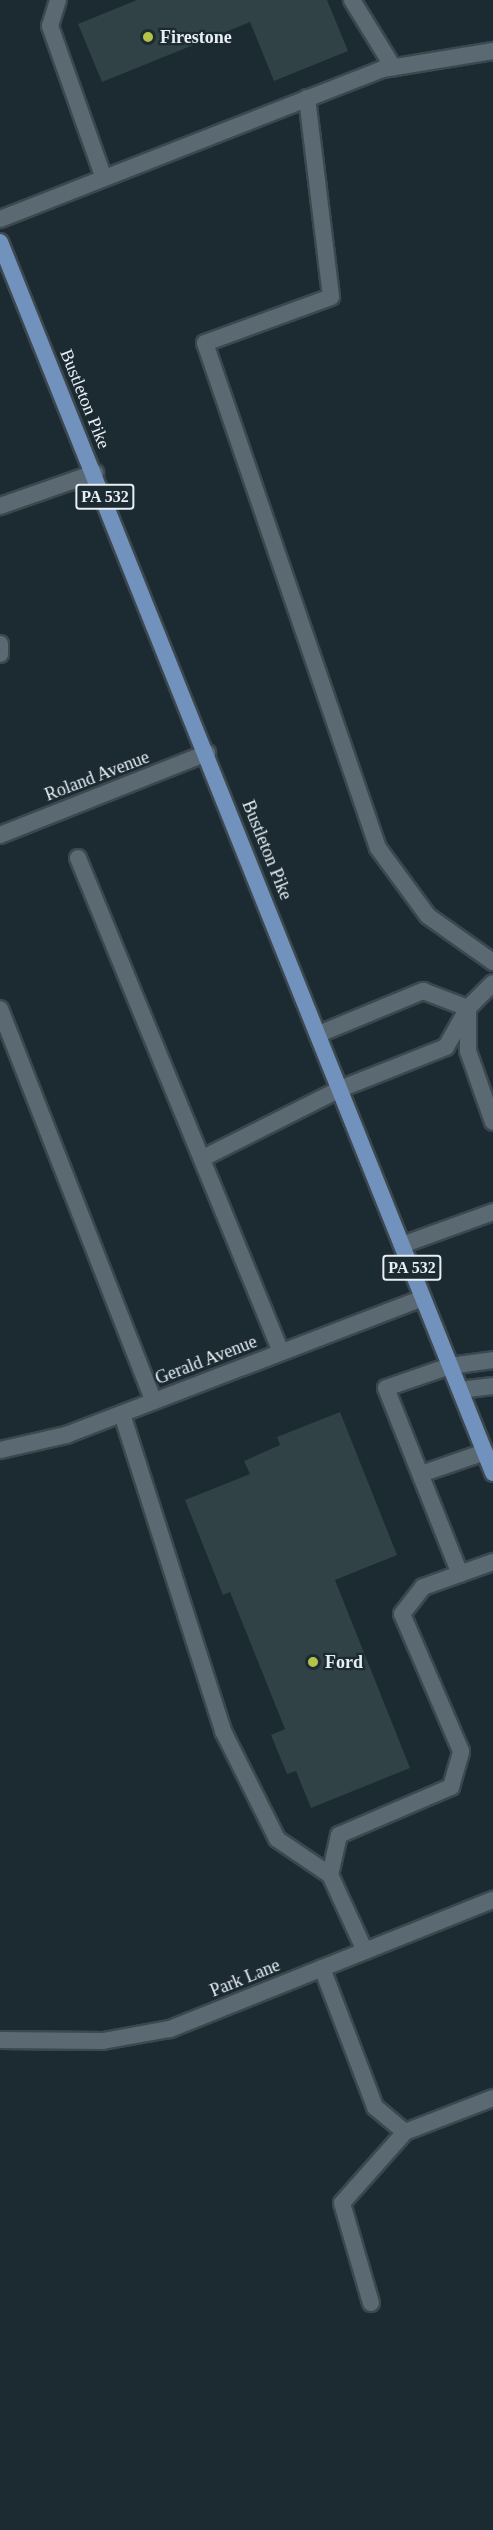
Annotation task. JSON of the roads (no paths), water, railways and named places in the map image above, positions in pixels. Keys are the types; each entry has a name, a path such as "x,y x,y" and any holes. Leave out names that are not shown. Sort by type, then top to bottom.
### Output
{"main road":[{"name":"Bustleton Pike","path":"0,242 207,753 493,1473"}],"street":[{"path":"57,0 50,26 103,176"},
{"path":"352,0 393,67"},
{"path":"0,219 103,176 393,67 493,51"},
{"path":"307,98 330,297 205,343 378,848 428,916 493,962"},
{"path":"0,507 95,474"},
{"path":"0,644 0,654"},
{"name":"Roland Avenue","path":"0,835 207,753"},
{"path":"78,858 281,1352"},
{"path":"203,1158 340,1089 446,1047 468,1008 493,983"},
{"path":"319,1034 423,991 468,1008"},
{"path":"468,1008 468,1051 493,1122"},
{"path":"0,1009 154,1401"},
{"path":"402,1245 493,1212"},
{"name":"Gerald Avenue","path":"0,1450 66,1435 423,1298"},
{"path":"460,1574 386,1388 450,1366 493,1360"},
{"path":"460,1390 493,1386"},
{"path":"122,1414 223,1731 277,1839 330,1875 365,1951"},
{"path":"421,1474 484,1452"},
{"path":"330,1875 339,1835 452,1787 461,1751 402,1614 423,1587 493,1562"},
{"name":"Park Lane","path":"0,2040 102,2041 170,2029 493,1900"},
{"path":"322,1968 375,2107 405,2132"},
{"path":"371,2302 342,2204 405,2132 493,2098"}],"place":[{"name":"Firestone","path":"148,37"},
{"name":"Ford","path":"313,1662"}]}
